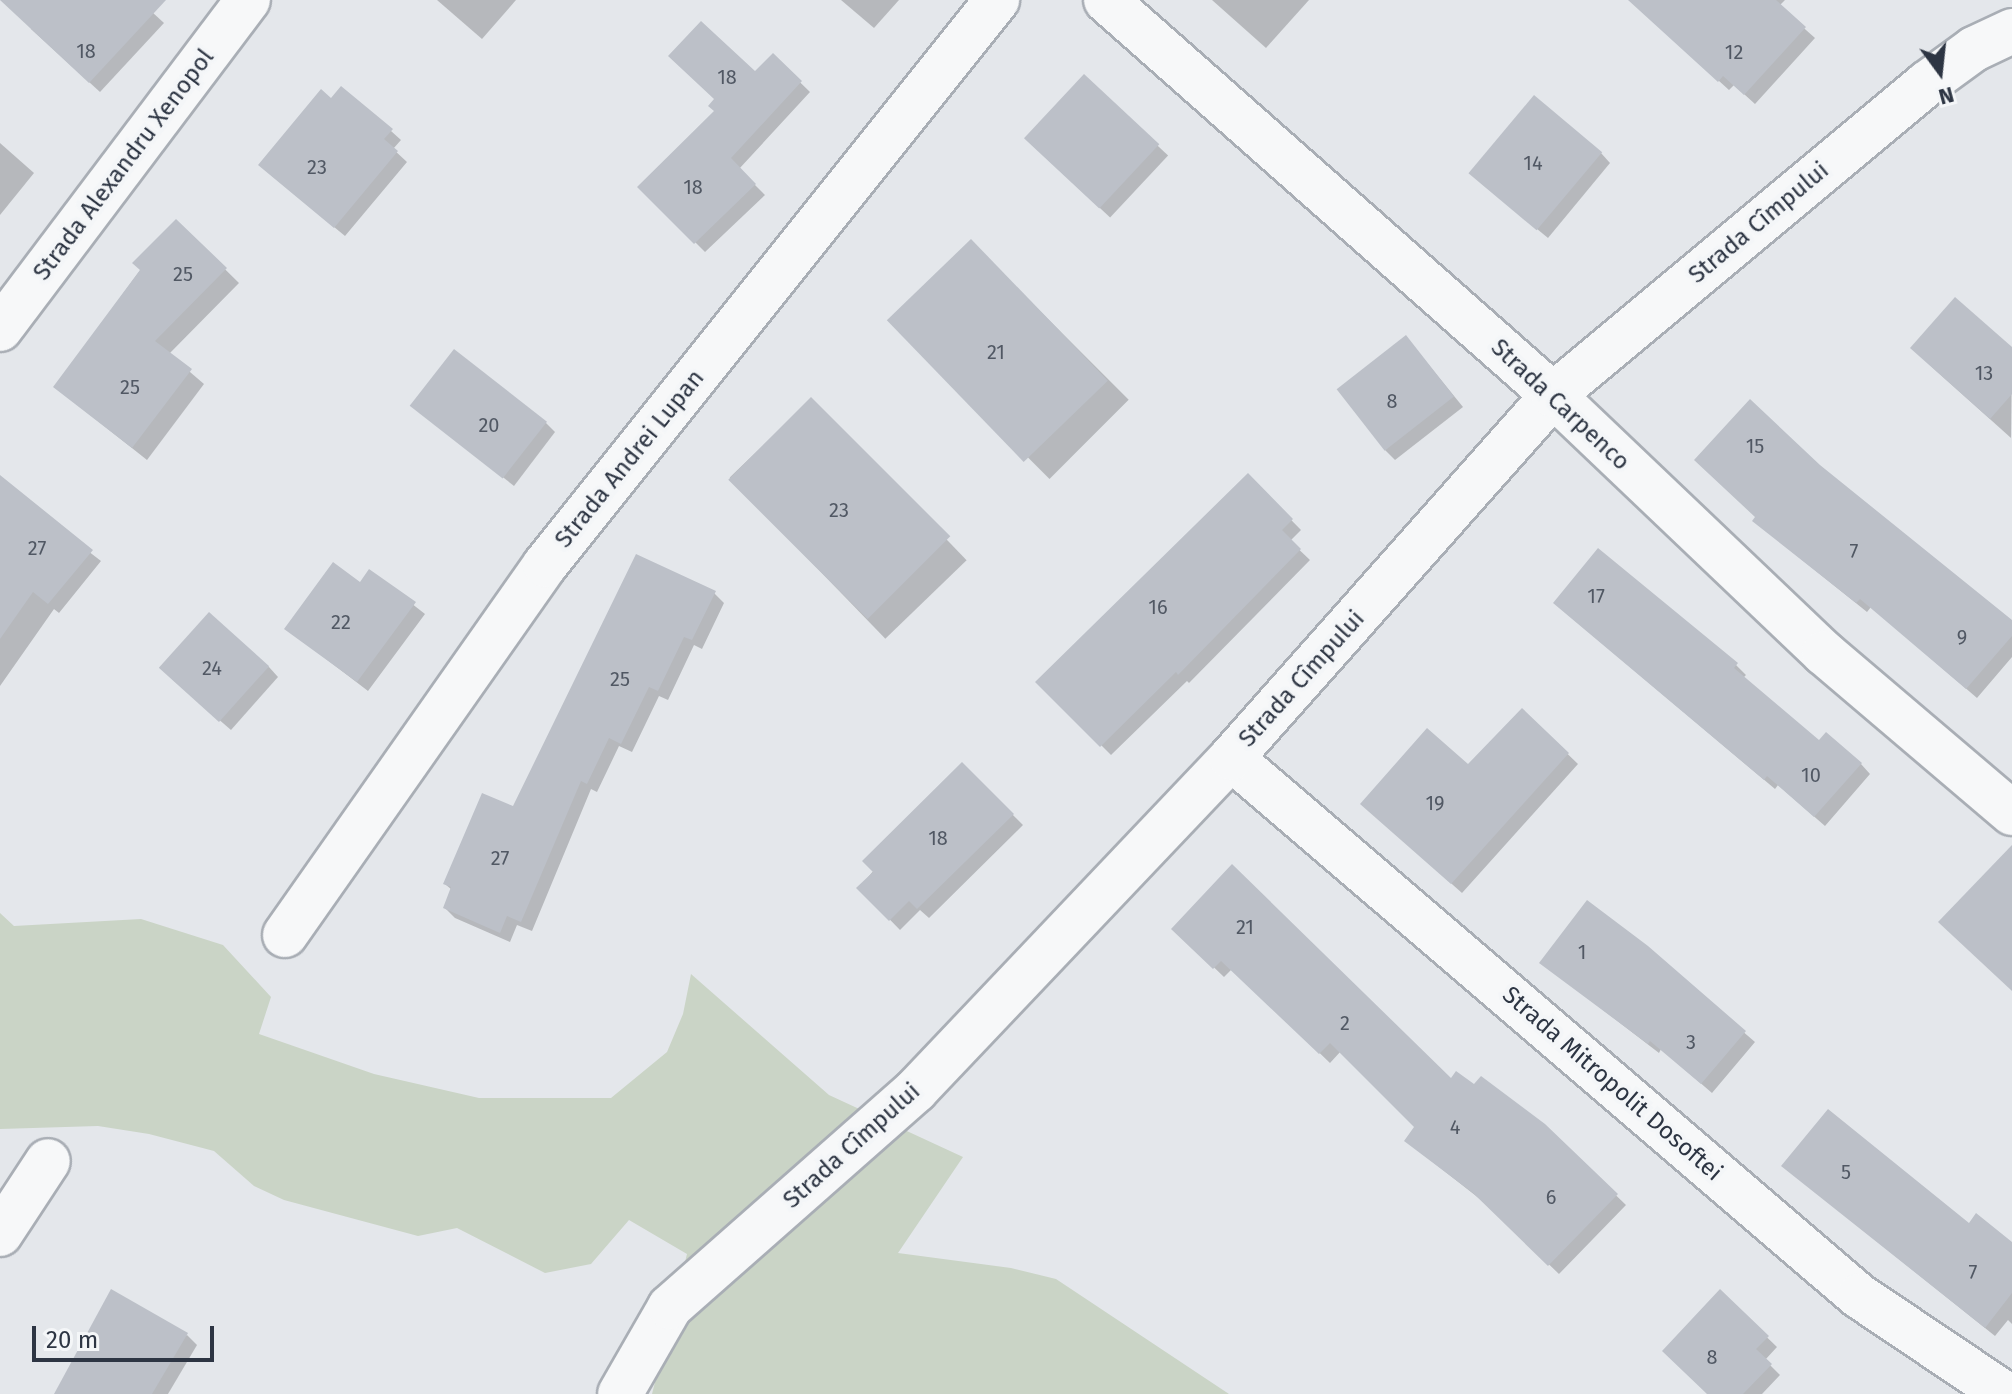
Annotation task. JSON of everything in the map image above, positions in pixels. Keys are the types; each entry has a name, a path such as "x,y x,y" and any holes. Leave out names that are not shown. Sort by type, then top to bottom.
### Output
{"street":[{"name":"Strada Alexandru Xenopol","path":"0,329 248,0"},
{"name":"Strada Andrei Lupan","path":"285,935 545,565 997,0"},
{"name":"Strada Carpenco","path":"1106,0 1553,395 1824,653 2012,813"},
{"name":"Strada Cîmpului","path":"620,1394 670,1307 916,1090 1231,758 1553,395 2006,21"},
{"name":"Strada Mitropolit Dosoftei","path":"1231,758 1859,1296 2005,1394"},
{"path":"0,1234 48,1161"}],"green space":[{"path":"0,913 14,926 141,919 223,945 271,997 259,1034 374,1074 479,1098 611,1098 667,1052 683,1014 691,974 829,1095 963,1157 898,1253 1011,1268 1056,1279 1229,1394 652,1394 687,1254 629,1220 591,1264 545,1273 457,1228 418,1236 284,1200 254,1186 214,1151 149,1134 98,1126 0,1129"}],"building":[{"path":"0,0 166,0 89,83"},
{"path":"1628,0 1776,0 1806,27 1744,95 1723,76 1718,82"},
{"path":"701,21 755,71 773,53 802,81 731,158 756,184 694,244 637,187 714,111 708,106 714,99 668,56"},
{"path":"1084,74 1159,144 1099,209 1024,138"},
{"path":"341,86 393,129 384,139 398,151 334,228 258,165 321,89 331,98"},
{"path":"1534,95 1602,152 1537,230 1468,173"},
{"path":"176,219 227,268 155,341 192,369 132,448 53,387 140,270 132,263"},
{"path":"971,239 1108,381 1024,462 887,320"},
{"path":"1955,297 2012,347 2012,394 1990,419 1910,348"},
{"path":"1406,335 1454,396 1385,451 1337,389"},
{"path":"454,349 547,422 503,478 410,406"},
{"path":"811,397 950,536 868,619 728,480"},
{"path":"1750,399 1820,465 2012,620 2012,636 1966,689 1860,599 1856,603 1752,521 1755,517 1694,460"},
{"path":"1248,473 1293,519 1282,530 1301,549 1178,675 1176,672 1100,747 1035,682"},
{"path":"0,475 93,550 48,604 33,592 0,639"},
{"path":"1598,548 1738,663 1734,668 1819,740 1826,732 1862,763 1814,817 1767,776 1764,780 1553,603"},
{"path":"636,554 716,591 692,640 684,637 658,691 649,687 621,744 609,738 587,784 581,781 521,922 507,916 500,933 443,908 451,887 443,884 482,793 513,806"},
{"path":"333,562 360,582 369,569 416,602 357,682 284,629"},
{"path":"209,612 269,666 219,722 159,668"},
{"path":"1522,708 1569,753 1451,884 1360,804 1427,728 1468,764"},
{"path":"962,762 1014,814 917,909 909,901 889,921 856,888 873,872 862,861"},
{"path":"2012,845 2012,991 1938,922"},
{"path":"1232,864 1451,1078 1456,1071 1474,1084 1481,1076 1545,1124 1618,1194 1548,1266 1473,1193 1404,1141 1414,1127 1330,1043 1319,1054 1221,961 1213,969 1171,929"},
{"path":"1587,900 1648,946 1746,1031 1701,1084 1650,1041 1648,1044 1539,963"},
{"path":"1828,1109 1969,1223 1976,1213 2012,1242 2012,1293 1985,1328 1781,1166"},
{"path":"111,1289 188,1333 152,1394 54,1394"},
{"path":"1720,1289 1769,1336 1756,1349 1772,1364 1743,1394 1707,1394 1662,1351"}]}
